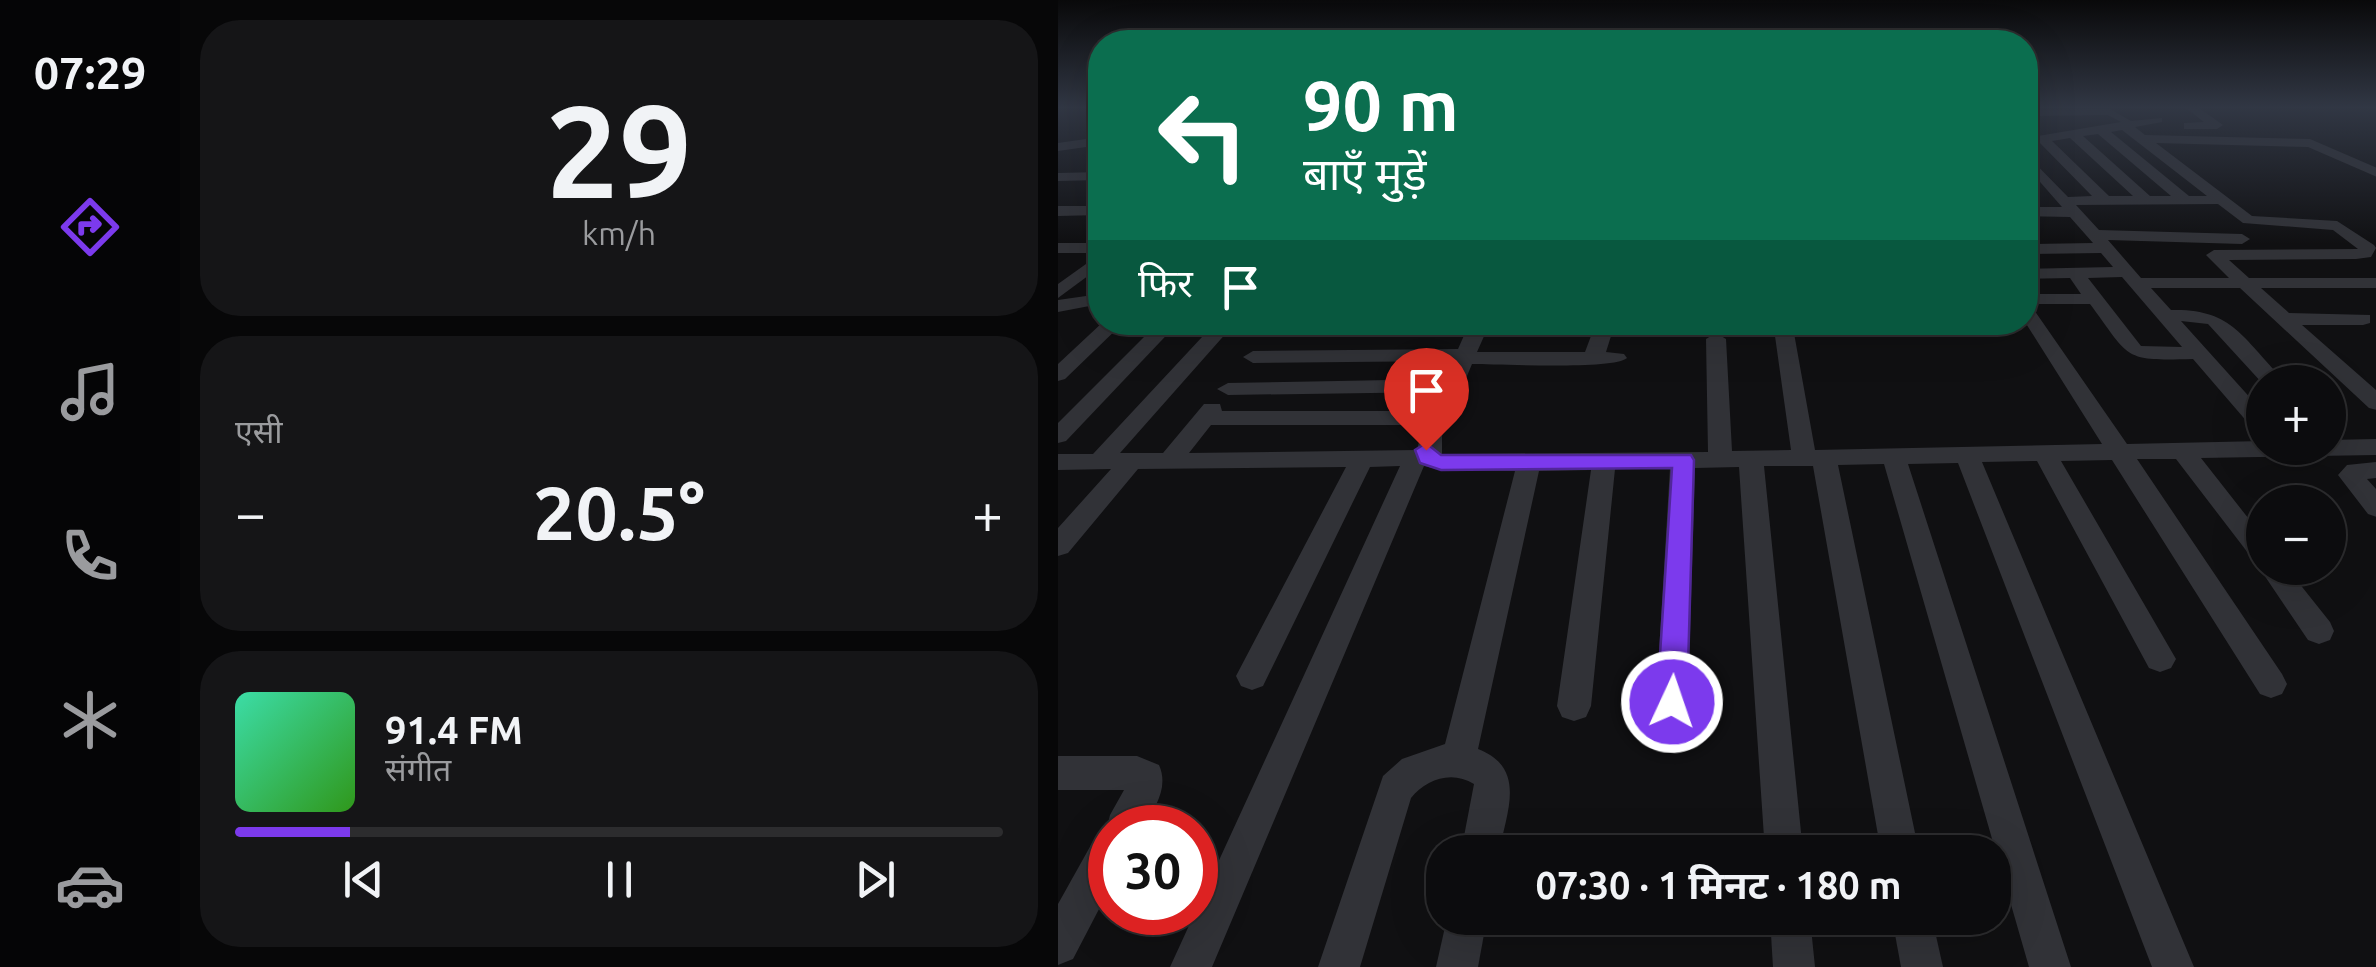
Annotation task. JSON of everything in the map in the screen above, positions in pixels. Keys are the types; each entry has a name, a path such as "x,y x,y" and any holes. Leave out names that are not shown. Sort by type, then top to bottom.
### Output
{"street":[{"path":"2060,153 2105,201"},
{"path":"2096,153 2146,200"},
{"path":"2141,153 2185,200"},
{"path":"2038,249 2099,242 2258,238 2252,222 2161,153"},
{"path":"2332,153 2376,173"},
{"path":"1058,160 1075,160"},
{"path":"1058,177 1088,176"},
{"path":"2038,176 2246,407"},
{"path":"2038,199 2067,207"},
{"path":"2038,211 2105,201 2222,200"},
{"path":"1058,211 1088,210"},
{"path":"2252,222 2337,226 2368,251 2214,255 2376,403"},
{"path":"1058,228 1088,228"},
{"path":"1058,248 1088,248"},
{"path":"1058,293 1088,268"},
{"path":"1058,271 1084,271"},
{"path":"2075,273 2139,353 2198,354"},
{"path":"2038,274 2244,283 2376,283"},
{"path":"2318,283 2370,324"},
{"path":"2038,299 2095,299"},
{"path":"1058,306 1088,301"},
{"path":"1058,325 1088,304"},
{"path":"2165,316 2215,320 2257,365"},
{"path":"2285,319 2370,324"},
{"path":"2038,329 2271,684"},
{"path":"1058,376 1101,335"},
{"path":"1058,436 1157,335"},
{"path":"1099,462 1215,335"},
{"path":"1169,462 1271,335"},
{"path":"1191,967 1426,450 1473,335"},
{"path":"1594,358 1600,335"},
{"path":"1784,335 1794,412 1814,458 1896,835"},
{"path":"1716,340 1736,460 1782,835"},
{"path":"1253,357 1617,358"},
{"path":"1228,389 1450,386"},
{"path":"1204,418 1437,418"},
{"path":"2346,446 2376,447"},
{"path":"1058,462 1421,458 1441,462 1528,463 2246,449"},
{"path":"2183,451 2246,534"},
{"path":"2045,453 2160,659"},
{"path":"1967,455 2173,967"},
{"path":"1894,456 2050,967"},
{"path":"1252,676 1362,459"},
{"path":"1672,702 1683,460"},
{"path":"1574,706 1604,461"},
{"path":"1063,534 1130,463"},
{"path":"1458,761 1528,463"},
{"path":"2376,470 2350,475 2376,508"},
{"path":"2284,585 2319,631"},
{"path":"1339,967 1396,789 1406,774 1418,766 1458,761 1482,766 1491,775 1492,790 1483,835"},
{"path":"1058,773 1137,773 1146,778 1136,805"},
{"path":"1058,944 1068,908 1088,880"},
{"path":"1457,967 1463,935"},
{"path":"1791,935 1794,967"},
{"path":"1915,935 1922,967"}],"route":[{"path":"1426,450 1428,458 1441,462 1683,460 1672,702"}]}
